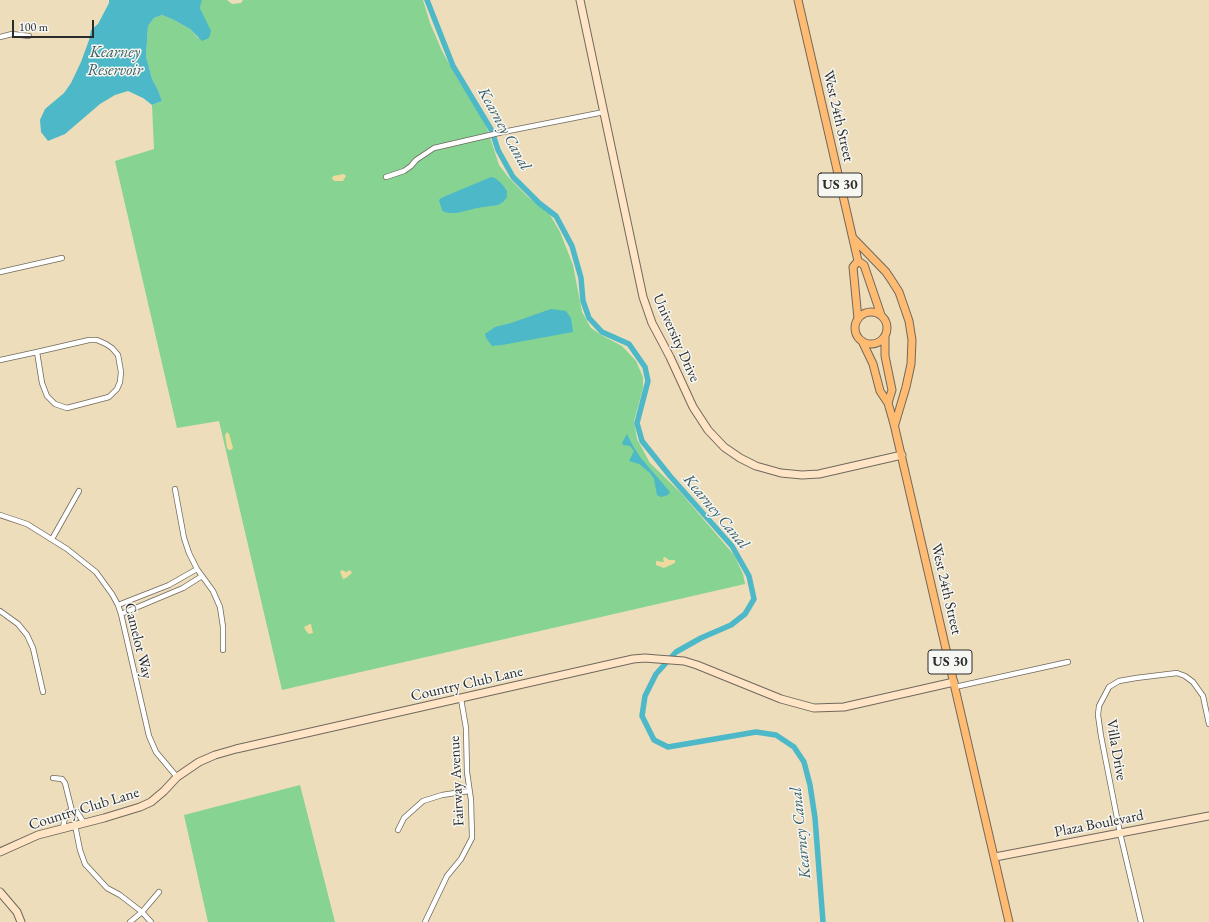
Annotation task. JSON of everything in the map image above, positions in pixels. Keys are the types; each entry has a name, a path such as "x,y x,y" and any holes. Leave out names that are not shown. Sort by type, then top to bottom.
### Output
{"main road":[{"name":"West 24th Street","path":"798,0 858,261 864,265 881,316"},
{"path":"852,237 886,272 899,292 909,321 912,340 911,364 894,424"},
{"name":"West 24th Street","path":"858,261 853,267 858,319"},
{"path":"858,319 863,314 868,312 877,313 881,316"},
{"name":"US 30","path":"881,316 886,326 885,336"},
{"name":"US 30","path":"858,319 855,329 856,334 862,341"},
{"name":"West 24th Street","path":"885,336 885,356 892,390 888,403"},
{"path":"862,341 875,344 885,336"},
{"name":"West 24th Street","path":"862,341 872,364 880,390 888,403 902,455 1009,922"}],"street":[{"name":"University Drive","path":"580,0 643,297 652,323 670,357 693,407 708,430 724,447 740,458 756,466 781,473 802,475 819,474 902,455"},
{"path":"0,37 12,34 29,36"},
{"path":"386,176 404,171 416,160 434,148 500,132 604,112"},
{"path":"0,272 62,258"},
{"path":"0,360 89,340 97,340 112,348 118,355 121,372 120,382 117,389 109,397 67,408 55,404 47,396 37,352"},
{"path":"175,489 184,538 189,552 197,568 213,591 220,607 223,627 223,650"},
{"path":"52,539 79,491"},
{"name":"Camelot Way","path":"0,515 27,524 67,549 96,572 112,594 121,614 149,736 156,752 177,777"},
{"path":"118,605 169,585 197,568"},
{"path":"121,614 183,588 202,576"},
{"path":"0,610 18,624 27,635 34,648 43,692"},
{"name":"Country Club Lane","path":"0,852 38,835 140,807 151,802 164,792 177,777 199,762 215,755 633,659 645,658 682,661 697,665 781,699 814,708 844,707 955,684"},
{"path":"955,684 1068,662"},
{"name":"Villa Drive","path":"1141,922 1120,833 1098,715 1099,706 1109,687 1119,681 1177,673 1185,676 1193,682 1203,696 1209,724"},
{"name":"Fairway Avenue","path":"425,922 447,876 461,859 472,838 471,800 466,772 466,728 461,699"},
{"path":"53,778 62,779 66,783 72,811"},
{"path":"398,830 404,818 423,801 442,795 469,790"},
{"path":"63,828 65,817 68,812 72,811 77,812 84,823"},
{"name":"Plaza Boulevard","path":"994,857 1209,816"},
{"path":"75,825 80,850 85,864 107,888 120,895 142,912 151,922"},
{"path":"0,892 17,912 21,922"},
{"path":"130,922 142,912 159,892"}],"green space":[{"path":"202,0 227,0 232,4 241,3 243,0 423,0 430,23 442,51 458,80 481,116 488,131 499,165 509,178 528,197 549,213 560,232 573,265 582,312 591,328 622,346 636,361 643,377 643,388 634,421 637,439 650,463 681,493 734,555 743,574 745,584 282,690 219,421 177,428 115,161 154,149 152,105 162,101 152,79 146,56 148,26 154,18 162,15 190,29 198,38 210,31 200,8"},
{"path":"300,785 335,922 208,922 184,815"}],"sand":[{"path":"344,174 346,176 343,181 335,181 332,179 333,176"},
{"path":"227,432 233,448 231,450 227,448 225,435"},
{"path":"665,557 669,560 675,560 675,563 664,568 656,565 656,561 664,562 663,558"},
{"path":"342,570 346,572 350,570 352,573 343,579 340,572"},
{"path":"310,624 313,633 309,634 304,627"}],"water":[{"name":"Kearney Reservoir","path":"109,0 202,0 200,8 211,31 209,38 202,41 190,29 162,15 154,18 148,26 146,56 152,79 162,101 152,105 143,98 128,91 115,95 100,104 65,134 48,141 41,132 40,120 45,109 64,93 71,83 81,62 91,30 98,24 109,3"},
{"path":"491,177 495,178 502,184 507,191 507,197 503,202 498,205 457,213 444,212 442,210 439,200 441,198"},
{"path":"551,309 566,311 571,318 573,332 492,346 486,338 485,334 495,327"},
{"path":"627,434 640,457 670,492 668,495 661,497 657,495 654,479 650,473 639,464 629,461 634,451 630,446 623,445 622,443"}],"waterway":[{"name":"Kearney Canal","path":"427,0 453,66 492,131 498,150 513,177 539,203 556,216 572,246 581,278 583,301 589,318 602,332 629,344 645,367 648,381 637,423 642,441 670,476 732,546 749,576 754,599 745,614 731,625 701,638 676,652 656,674 645,696 642,716 654,740 668,747 756,732 776,735 794,747 804,762 810,785 815,818 823,922"}]}
